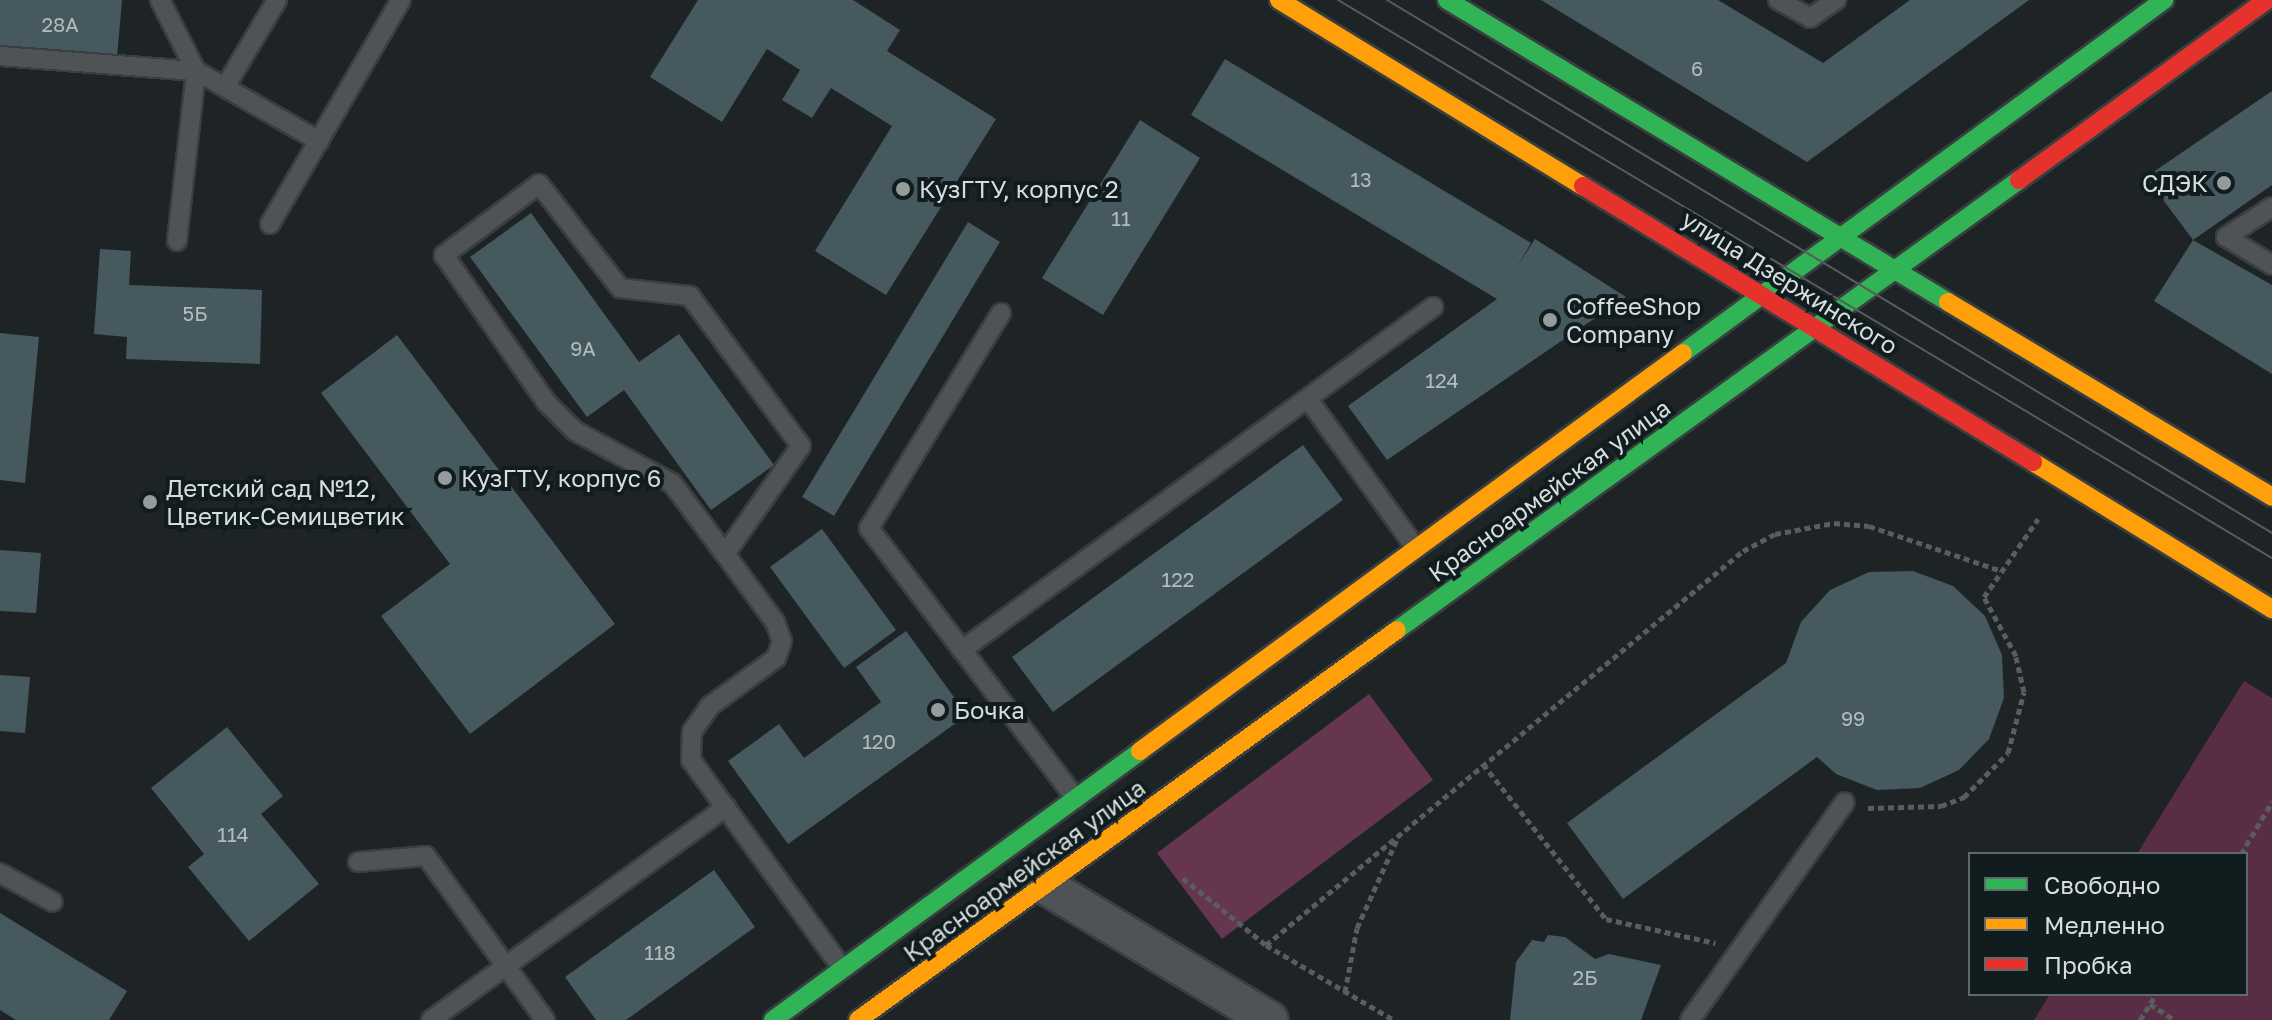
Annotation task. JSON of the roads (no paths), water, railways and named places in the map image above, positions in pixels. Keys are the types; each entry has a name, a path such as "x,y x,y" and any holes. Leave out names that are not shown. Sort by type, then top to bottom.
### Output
{"main road":[{"name":"улица Дзержинского","path":"1279,0 1765,294 2272,609"},
{"path":"1447,0 1893,265 2272,497"},
{"name":"Красноармейская улица","path":"773,1020 2164,0"},
{"name":"Красноармейская улица","path":"858,1020 1814,326 1893,265 2267,0"}],"street":[{"path":"1044,885 1270,1020"}],"lane":[{"path":"160,0 196,71 177,241"},
{"path":"225,87 277,0"},
{"path":"270,224 401,0"},
{"path":"1778,0 1810,18 1836,0"},
{"path":"0,56 196,71 319,141"},
{"path":"725,554 801,446 690,296 620,288 539,184 444,255 547,403 575,431 672,483 725,554 782,641 776,658 710,706 692,732 691,760 843,969"},
{"path":"2272,207 2226,237 2272,265"},
{"path":"962,650 1433,307"},
{"path":"1001,313 869,528 1076,799"},
{"path":"1308,399 1418,550"},
{"path":"1690,1020 1736,947 1845,802"},
{"path":"431,1020 726,807"},
{"path":"1012,845 1044,885"},
{"path":"358,862 426,856 545,1020"},
{"path":"0,873 53,902"}],"tram line":[{"path":"1338,0 2272,558"},
{"path":"1387,0 2272,533"}],"place":[{"name":"СДЭК","path":"2224,183"},
{"name":"КузГТУ, корпус 2","path":"903,189"},
{"name":"CoffeeShop Company","path":"1550,320"},
{"name":"КузГТУ, корпус 6","path":"445,478"},
{"name":"Детский сад №12, Цветик-Семицветик","path":"150,502"},
{"name":"Бочка","path":"938,710"}]}
